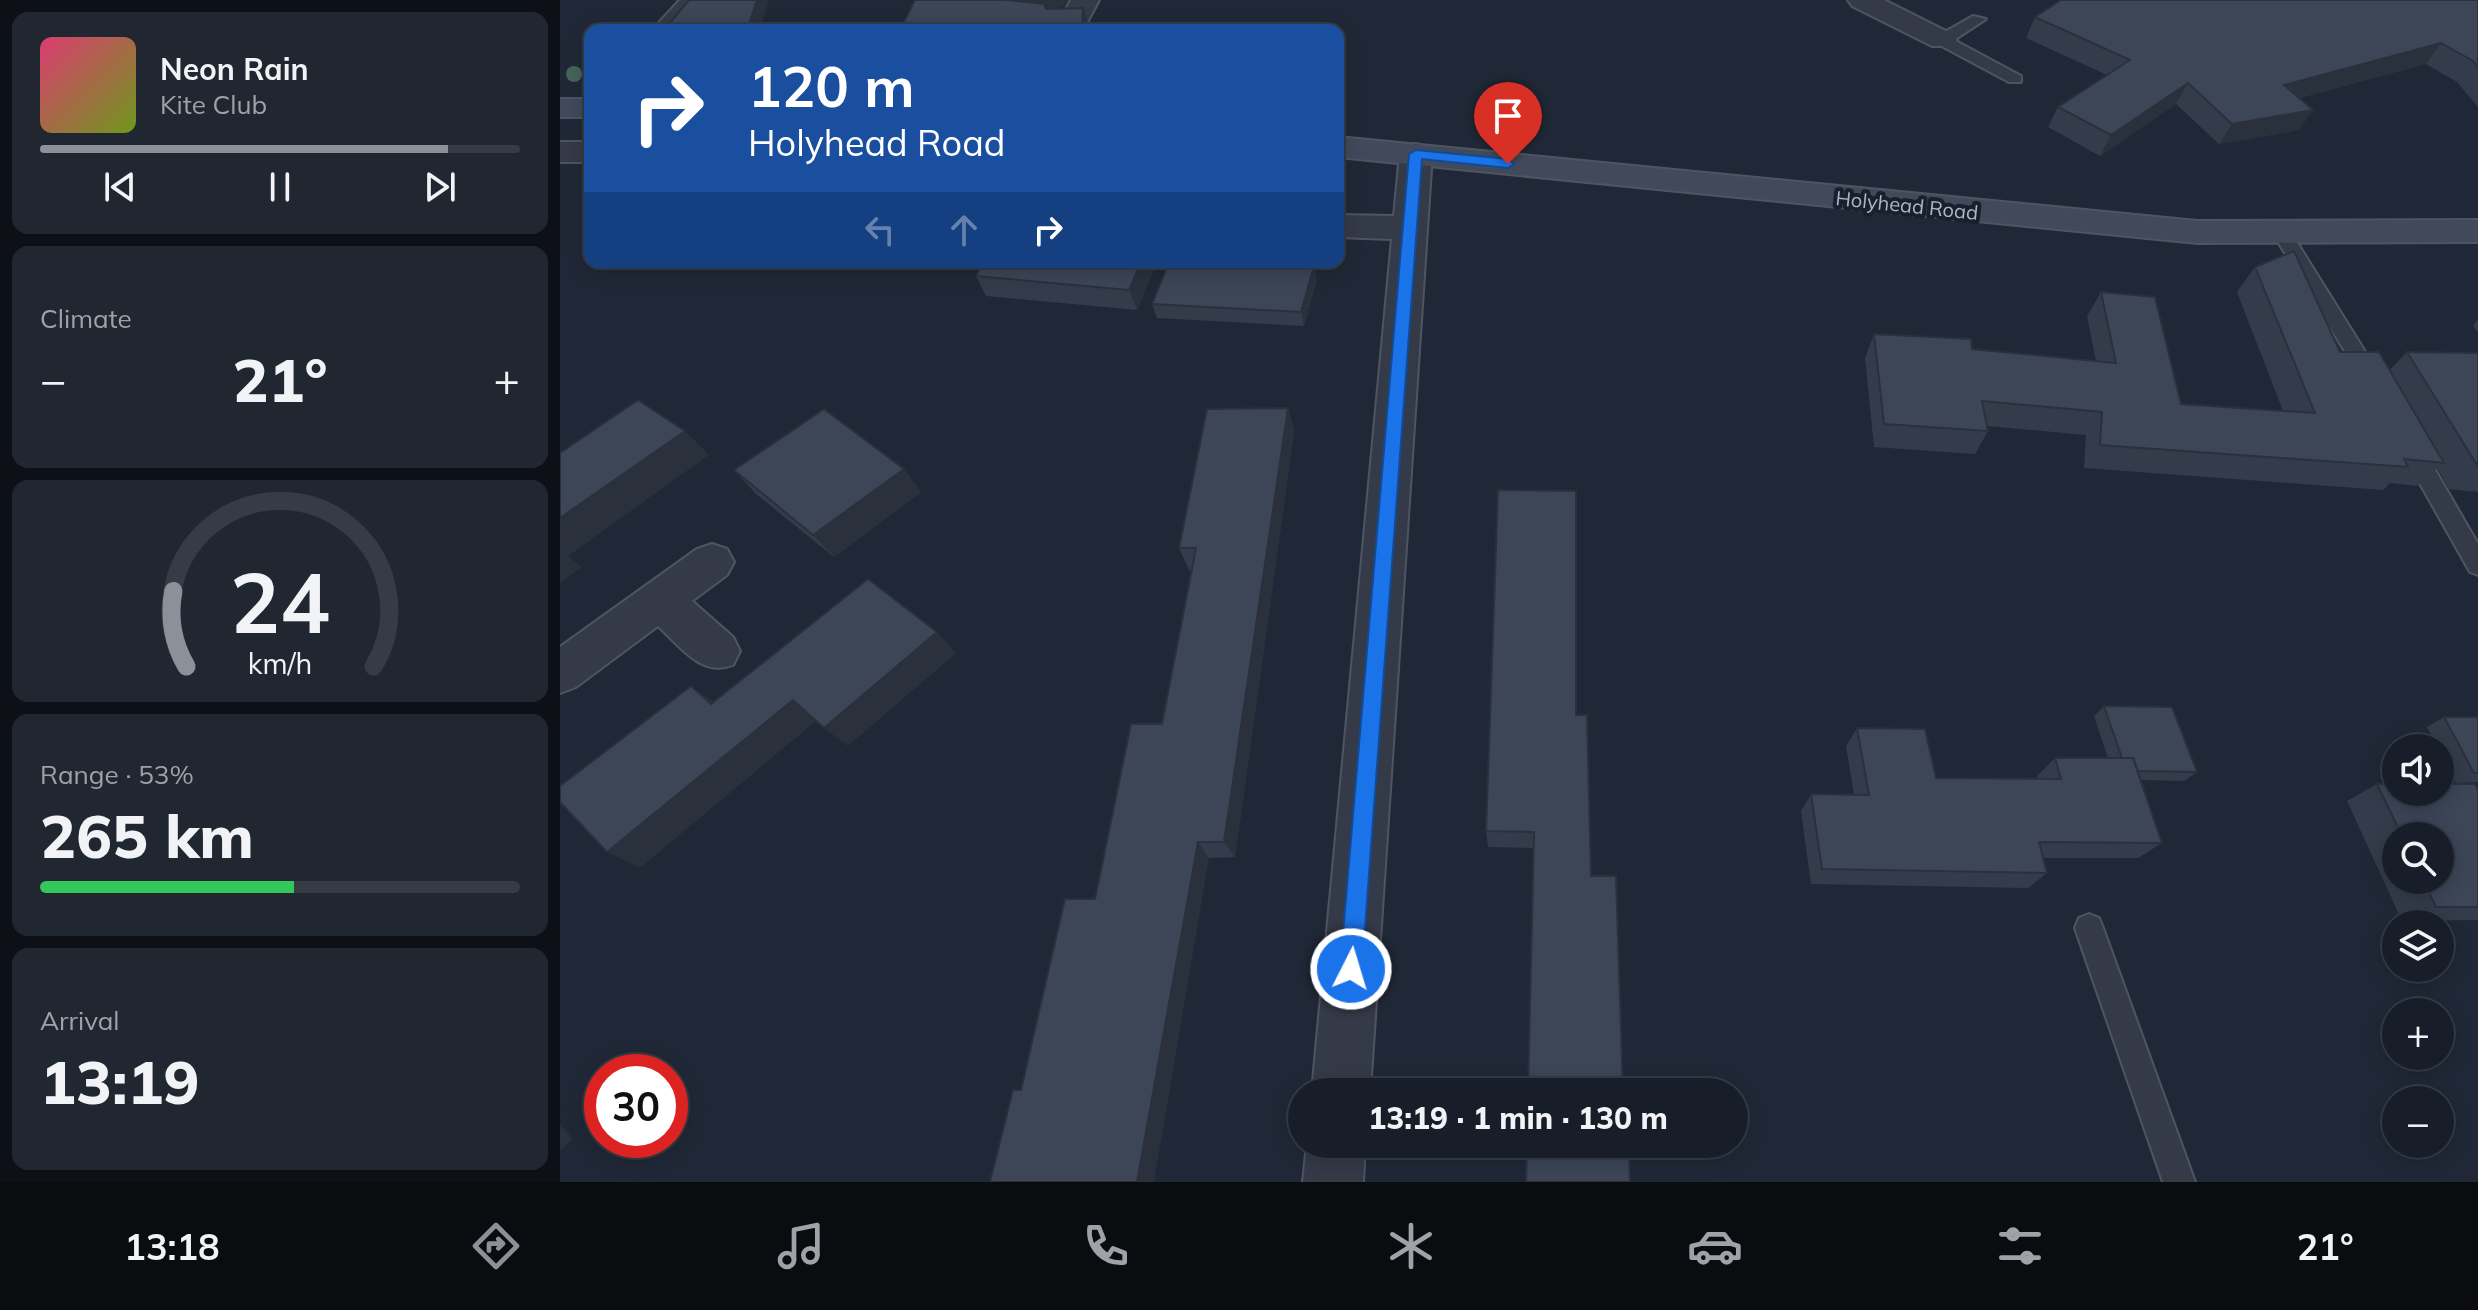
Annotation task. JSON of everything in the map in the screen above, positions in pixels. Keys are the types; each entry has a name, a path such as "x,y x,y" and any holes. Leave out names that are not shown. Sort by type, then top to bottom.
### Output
{"main road":[{"name":"Holyhead Road","path":"1344,148 2197,232 2478,231"}],"street":[{"path":"1072,24 1085,0"},
{"path":"1862,0 1942,40"},
{"path":"560,152 584,152"},
{"path":"1342,1078 1416,154"},
{"path":"1344,226 1411,228"},
{"path":"560,673 712,562"},
{"path":"659,600 717,651"},
{"path":"1333,1182 1335,1158"}],"lane":[{"path":"666,24 688,0"},
{"path":"1942,40 1978,19"},
{"path":"1942,40 2015,79"},
{"path":"2281,232 2380,394"},
{"path":"2403,433 2478,565"},
{"path":"2089,928 2179,1182"}],"building":[{"path":"689,0 757,0 749,24 669,24"},
{"path":"915,0 1007,0 1044,4 1046,9 1083,8 1082,24 903,24"},
{"path":"2061,0 2478,0 2478,67 2441,43 2284,85 2313,110 2232,124 2188,83 2111,135 2058,107 2130,60 2035,17"},
{"path":"2294,251 2340,352 2379,352 2444,463 2404,459 2408,467 2100,445 2102,412 1982,401 1988,431 1884,424 1874,334 1971,339 1972,349 2116,363 2101,292 2155,297 2181,404 2315,413 2255,267"},
{"path":"980,268 1138,268 1129,290 976,276"},
{"path":"1167,268 1313,268 1301,312 1152,304"},
{"path":"2407,352 2478,353 2478,466 2477,465"},
{"path":"638,400 685,431 560,518 560,453"},
{"path":"1288,408 1224,842 1198,842 1137,1182 990,1182 1013,1090 1021,1090 1065,899 1095,899 1131,724 1162,724 1196,548 1179,548 1207,409"},
{"path":"824,409 904,469 813,535 734,470"},
{"path":"1498,490 1576,491 1576,715 1587,715 1591,876 1616,876 1623,1078 1528,1078 1534,832 1486,831"},
{"path":"868,579 937,632 824,728 793,700 607,852 560,802 560,786 691,686 711,704"},
{"path":"2104,706 2172,707 2197,772 2138,771 2133,758 2122,758"},
{"path":"2444,717 2478,717 2478,773 2474,773"},
{"path":"1857,728 1925,729 1936,778 2061,779 2055,758 2133,758 2162,843 2039,842 2047,873 1822,869 1811,794 1869,795"},
{"path":"2454,784 2475,784 2478,790 2478,907 2436,907 2430,894 2454,894 2454,822 2395,822 2388,806 2454,806"},
{"path":"1527,1158 1629,1158 1630,1182 1526,1182"}],"route":[{"path":"1351,969 1416,154 1508,164"}]}
